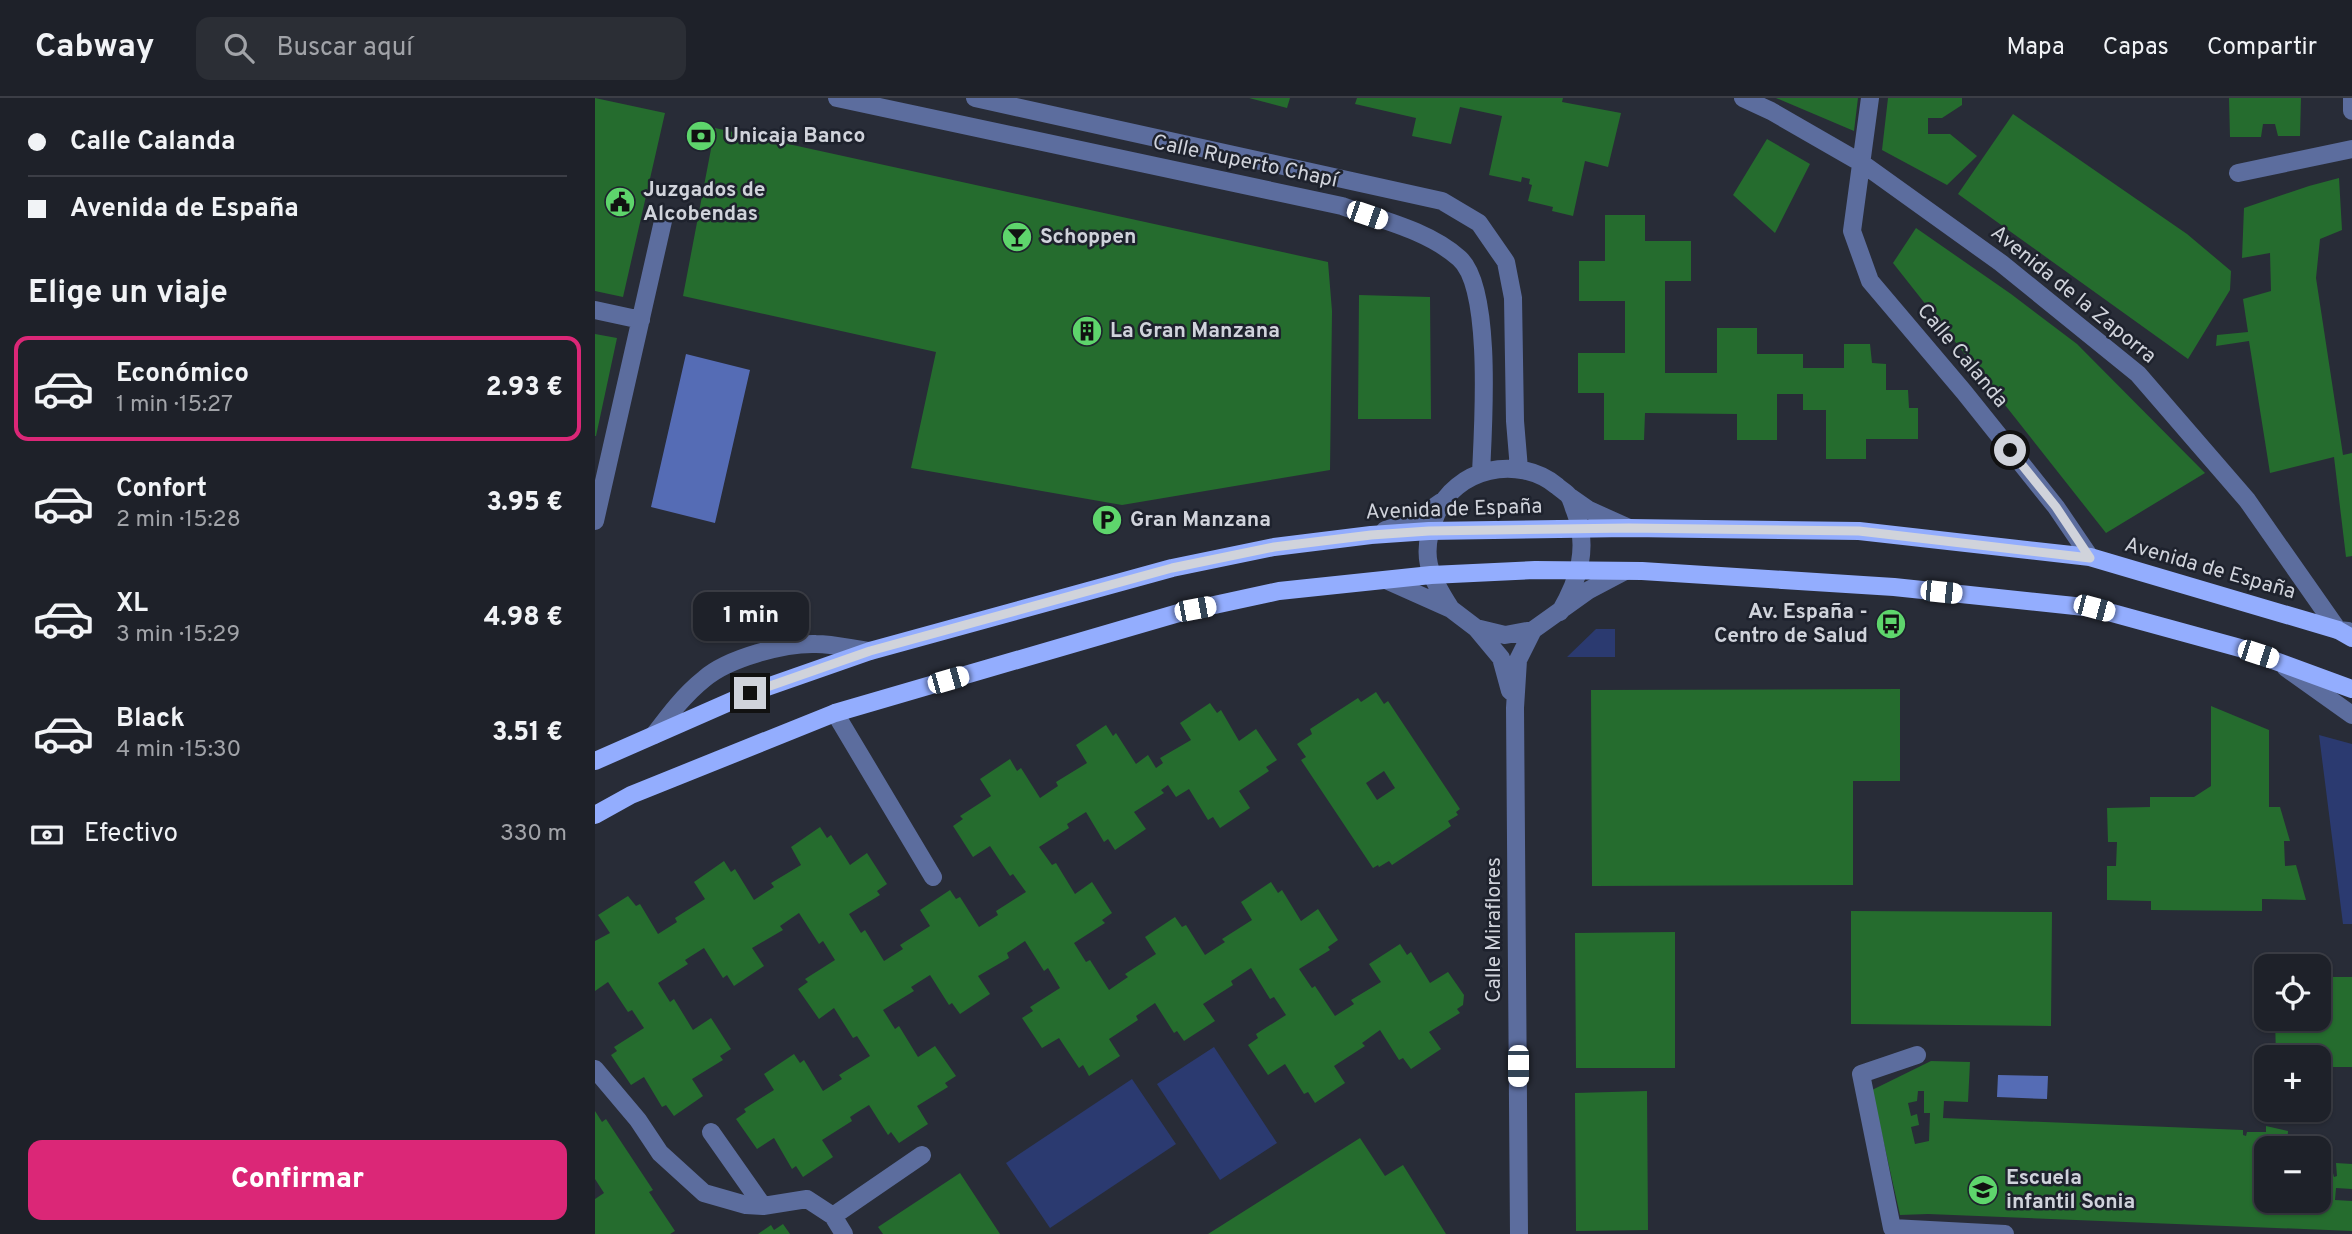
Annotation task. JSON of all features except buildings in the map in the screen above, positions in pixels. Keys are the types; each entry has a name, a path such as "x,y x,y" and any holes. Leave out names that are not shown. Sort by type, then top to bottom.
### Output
{"main road":[{"name":"Avenida de España","path":"595,761 750,693 870,651 1172,568 1274,547 1371,535 1429,531 1629,528 1859,531 2090,558 2347,633"},
{"path":"595,815 631,795 835,713 1182,612 1279,591 1431,575 1535,570 1625,571 1894,587 2094,608 2272,658 2352,689"}],"street":[{"name":"Calle Ruperto Chapí","path":"837,98 1342,206 1418,232 1461,259 1478,293 1482,328 1484,413 1481,472"},
{"name":"Calle Ruperto Chapí","path":"975,98 1442,201 1479,223 1506,262 1513,298 1515,421 1519,469"},
{"name":"Avenida de la Zaporra","path":"1743,98 1771,111 1863,164 2001,262 2138,374 2247,500 2347,633"},
{"name":"Calle Calanda","path":"1870,98 1852,231 1870,281 2056,507 2090,558"},
{"path":"2352,98 2352,111"},
{"path":"2238,173 2352,149"},
{"path":"595,521 663,220"},
{"path":"595,310 641,320"},
{"path":"1451,609 1427,565 1429,531 1441,502 1450,489 1467,478 1481,472 1519,469 1546,477 1590,510 1629,528"},
{"path":"1560,612 1580,571 1582,529 1569,496"},
{"path":"1371,535 1414,521 1441,502"},
{"path":"1476,628 1505,635 1533,630 1589,590 1625,571"},
{"path":"1386,580 1451,609 1476,628 1501,658 1515,708"},
{"name":"Calle Miraflores","path":"1519,1234 1515,708 1518,660 1533,630"},
{"path":"654,735 682,698 707,676 731,664 772,649 816,644 870,651"},
{"path":"2272,658 2352,715"},
{"path":"835,713 933,877"},
{"path":"1917,1055 1861,1074 1892,1228 2005,1234"},
{"path":"596,1072 638,1120 660,1153 704,1193 746,1205 763,1206 807,1199 833,1216 843,1234"},
{"path":"711,1132 763,1206"},
{"path":"833,1216 922,1155"}],"shaded area":[{"path":"686,354 750,370 715,523 651,507"},
{"path":"1596,629 1615,629 1615,657 1567,657"},
{"path":"2319,735 2352,744 2352,924 2343,924"},
{"path":"1214,1047 1277,1143 1220,1180 1157,1084"},
{"path":"1998,1075 2048,1076 2047,1099 1997,1097"},
{"path":"1132,1079 1176,1144 1050,1228 1006,1163"}],"place":[{"name":"Unicaja Banco","path":"701,136"},
{"name":"Juzgados de Alcobendas","path":"620,202"},
{"name":"Schoppen","path":"1017,237"},
{"name":"La Gran Manzana","path":"1087,331"},
{"name":"Gran Manzana","path":"1107,520"},
{"name":"Av. España - Centro de Salud","path":"1891,624"},
{"name":"Escuela infantil Sonia","path":"1983,1190"}],"route":[{"path":"750,693 870,651 1172,568 1274,547 1371,535 1429,531 1629,528 1859,531 2090,558 2056,507 2010,450"}]}
